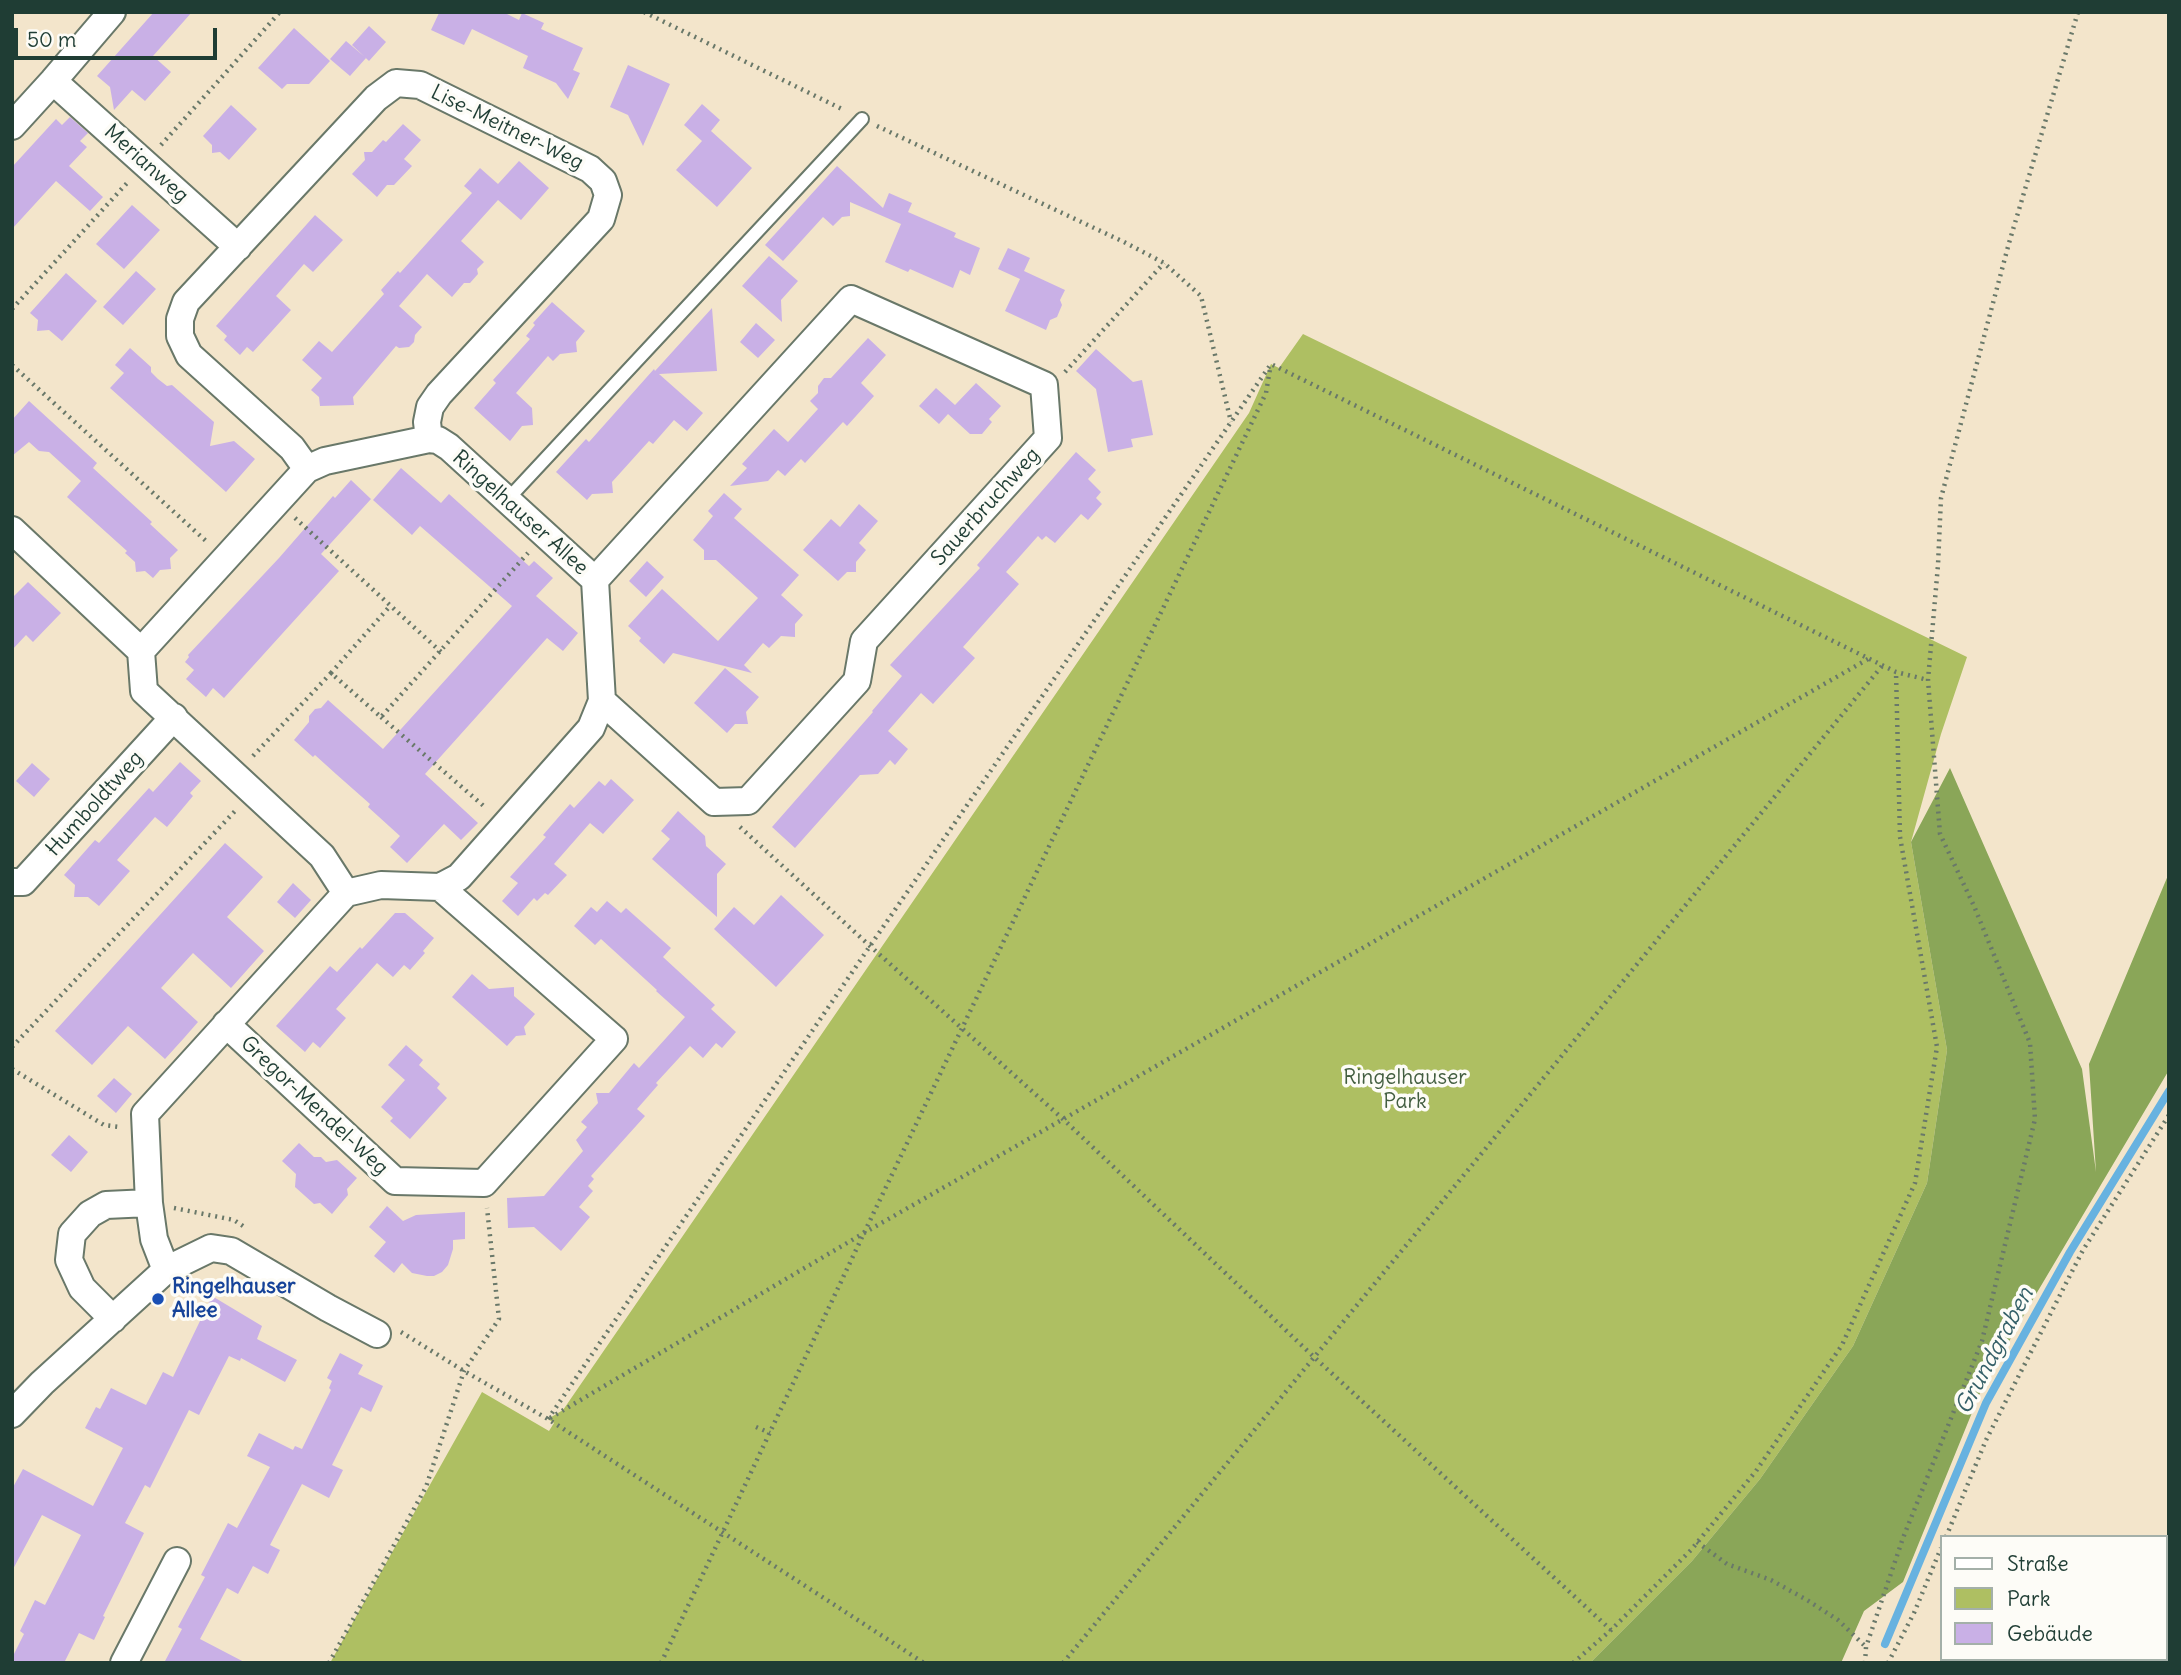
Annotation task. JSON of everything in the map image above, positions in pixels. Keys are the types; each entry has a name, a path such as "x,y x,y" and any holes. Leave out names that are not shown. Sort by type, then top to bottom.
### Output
{"street":[{"path":"12,126 112,12"},
{"name":"Merianweg","path":"53,81 238,247"},
{"name":"Lise-Meitner-Weg","path":"307,469 292,448 189,355 180,336 180,319 186,302 376,98 396,83 420,85 590,169 603,181 608,195 601,219 439,394 430,407 429,439"},
{"path":"595,580 851,299 1044,385"},
{"name":"Sauerbruchweg","path":"714,802 748,801 857,681 864,641 1048,438 1044,385"},
{"name":"Ringelhauser Allee","path":"141,651 307,469 325,461 429,439 438,440 449,447 595,580 601,701 592,728 459,877 440,887"},
{"path":"12,530 141,651 144,691 322,856 346,893"},
{"path":"601,701 714,802"},
{"name":"Humboldtweg","path":"12,882 23,882 174,717"},
{"path":"166,1270 153,1239 145,1114 346,893 381,885 440,887 614,1040 484,1183"},
{"name":"Gregor-Mendel-Weg","path":"226,1024 395,1181 484,1183"},
{"path":"113,1319 82,1288 69,1260 72,1234 90,1214 106,1205 149,1203"},
{"path":"12,1414 42,1383 166,1270 211,1248 231,1251 377,1334"},
{"path":"124,1663 177,1561"}],"lane":[{"path":"507,500 862,119"}],"path":[{"path":"12,309 281,12"},
{"path":"644,12 1164,263 1201,296 1231,422"},
{"path":"1865,1663 1866,1647 1903,1538 1982,1341 2035,1119 2030,1043 1974,906 1940,834 1928,680 1941,498 2009,243 2078,12"},
{"path":"1044,385 1059,378 1164,263"},
{"path":"12,365 225,558"},
{"path":"1271,365 1896,672 1928,680"},
{"path":"548,1419 1271,365"},
{"path":"660,1663 1266,393 1271,365"},
{"path":"276,501 441,652"},
{"path":"381,717 545,534"},
{"path":"12,1047 244,783 331,673 390,606"},
{"path":"548,1419 864,1233 1868,658"},
{"path":"1063,1663 1882,665"},
{"path":"1573,1663 1611,1630 1697,1542 1756,1471 1842,1345 1916,1183 1937,1047 1900,837 1896,672"},
{"path":"331,673 505,825"},
{"path":"714,802 1063,1119 1314,1357 1611,1630"},
{"path":"12,1069 104,1125 145,1130"},
{"path":"1947,1535 1986,1440 2083,1250 2169,1115"},
{"path":"329,1663 426,1487 464,1371 499,1319 484,1183"},
{"path":"377,1334 386,1323 548,1419 924,1663"},
{"path":"756,1427 769,1433"},
{"path":"1697,1542 1727,1564 1771,1580 1807,1600 1838,1620 1866,1647"},
{"path":"1888,1663 1914,1613 1940,1550"}],"green space":[{"name":"Ringelhauser Park","path":"1303,334 1967,657 1941,734 1911,842 1947,1050 1927,1183 1853,1346 1760,1479 1692,1561 1590,1663 330,1663 482,1392 549,1431 554,1423 548,1419 563,1410 1249,413 1271,364 1279,368"},
{"path":"1950,768 2082,1069 2096,1172 2089,1064 2169,873 2169,1070 1980,1393 1903,1582 1864,1611 1841,1663 1590,1663 1692,1561 1760,1479 1853,1346 1927,1183 1947,1050 1911,842"}],"building":[{"path":"154,12 192,12 153,56 171,72 145,101 132,90 114,110 110,87 97,76"},
{"path":"437,12 503,12 519,20 522,13 544,23 541,29 583,48 573,70 580,73 568,99 556,83 523,68 528,56 472,29 464,45 431,30 439,13"},
{"path":"369,26 386,42 369,61 352,45"},
{"path":"294,28 330,61 309,84 287,84 282,89 258,68"},
{"path":"346,41 366,58 350,76 330,59"},
{"path":"628,65 670,84 643,146 628,115 610,107"},
{"path":"702,104 720,120 711,131 752,168 717,207 676,170 702,141 684,125"},
{"path":"231,105 257,129 229,160 220,152 212,153 212,145 203,136"},
{"path":"70,117 88,133 80,141 87,147 69,166 103,197 90,211 56,181 12,229 12,167 56,119 62,125"},
{"path":"403,124 421,140 404,159 412,166 394,185 387,185 377,197 352,174 365,160 364,152 372,152 383,140 386,142"},
{"path":"519,161 549,188 521,220 498,200 461,241 484,262 477,269 478,274 470,283 464,283 452,297 427,274 399,306 422,327 415,335 414,342 409,347 396,346 353,397 354,405 320,406 319,397 311,390 322,378 302,360 319,341 332,352 384,294 381,290 398,271 400,273 472,193 464,186 480,168 498,184"},
{"path":"837,166 883,208 889,193 912,203 908,212 956,233 954,237 980,248 970,275 960,270 953,288 910,269 908,272 885,262 901,224 850,202 850,216 842,217 833,226 823,217 783,261 765,245"},
{"path":"132,205 160,230 124,269 96,244"},
{"path":"315,215 343,240 313,272 304,264 276,296 291,310 253,352 247,347 240,355 224,340 227,336 216,326"},
{"path":"1008,248 1030,258 1024,271 1065,290 1057,317 1050,320 1046,330 1005,311 1020,279 998,269"},
{"path":"769,256 798,281 781,300 782,322 742,286"},
{"path":"136,271 156,289 123,325 103,307"},
{"path":"66,273 97,301 62,341 49,330 37,331 38,320 30,313"},
{"path":"552,302 585,331 576,342 577,352 560,354 553,361 548,356 516,393 532,408 533,425 522,426 510,441 474,408 496,383 493,380 530,339 526,336 535,325 533,323"},
{"path":"712,308 717,371 659,374 703,413 687,431 674,420 653,444 649,441 612,482 613,493 592,494 587,500 556,472 586,439 589,442"},
{"path":"756,323 775,340 758,358 740,342"},
{"path":"868,338 886,355 861,383 874,396 847,426 843,422 805,463 801,459 785,476 778,470 768,481 730,486 747,468 742,464 774,429 788,442 818,409 810,401 818,393 818,386 824,378 831,378"},
{"path":"130,348 151,367 151,372 158,379 167,386 172,385 214,422 210,446 234,441 255,459 226,492 110,388 124,373 115,365"},
{"path":"1096,349 1133,382 1142,380 1153,435 1131,439 1133,447 1108,452 1096,389 1076,371"},
{"path":"976,383 1001,406 989,419 992,422 982,434 970,434 948,414 939,424 919,406 936,388 955,405"},
{"path":"29,401 97,463 93,468 178,550 170,558 171,569 160,570 153,578 145,571 136,572 135,562 125,553 127,551 67,497 81,481 49,452 39,451 29,442 12,456 12,420"},
{"path":"1076,452 1096,470 1088,479 1101,492 1096,498 1102,504 1088,520 1081,514 1055,543 1046,536 1042,540 1038,536 1006,572 1019,584 963,647 975,658 933,704 921,693 888,731 908,749 895,765 890,760 878,774 860,775 795,848 772,827 902,676 890,665 980,568 977,565"},
{"path":"401,468 441,503 449,494 529,566 534,561 553,578 536,596 578,633 563,651 547,638 425,774 478,823 461,840 444,824 407,863 390,847 400,836 368,807 370,804 294,740 309,722 309,716 328,700 383,749 512,606 420,526 412,535 373,500"},
{"path":"351,480 371,499 321,554 339,571 224,698 213,688 206,697 186,679 194,670 185,662 188,655 333,496 335,498"},
{"path":"724,493 742,509 734,518 799,575 781,595 803,615 795,624 795,637 781,636 769,648 763,643 744,665 752,673 673,653 664,664 639,641 641,638 628,626 662,589 718,641 758,598 716,560 704,560 704,550 693,540 713,516 708,511"},
{"path":"859,504 878,521 859,543 866,550 856,562 856,572 847,572 838,581 803,550 831,519 840,527"},
{"path":"647,561 664,577 646,597 629,581"},
{"path":"28,582 61,613 33,642 26,635 12,650 12,598"},
{"path":"725,668 759,697 746,712 748,724 735,724 727,733 694,703"},
{"path":"180,762 201,781 190,793 193,796 167,827 155,817 117,860 130,871 99,906 88,897 74,897 75,885 64,875 95,840 99,843 149,788 153,792"},
{"path":"32,763 50,779 34,797 16,781"},
{"path":"611,779 634,800 603,834 590,823 554,864 567,875 548,895 545,893 537,901 534,898 518,916 502,901 518,883 510,877 546,837 543,835 570,804 574,808 599,781 605,786"},
{"path":"678,811 705,836 706,846 726,864 717,874 717,917 652,859 670,839 661,831"},
{"path":"225,843 263,877 227,917 264,951 231,988 193,953 161,988 198,1022 184,1038 165,1059 128,1026 92,1065 55,1031"},
{"path":"293,883 311,900 295,918 277,902"},
{"path":"781,895 824,935 776,987 714,929 734,907 754,925"},
{"path":"607,901 621,913 626,908 671,948 663,957 715,1005 711,1009 736,1032 722,1048 716,1043 703,1058 690,1046 656,1083 658,1085 637,1109 645,1116 591,1176 594,1179 588,1186 593,1191 579,1207 590,1217 561,1251 534,1227 508,1228 507,1198 544,1196 583,1151 576,1140 587,1127 581,1122 598,1103 596,1093 609,1093 634,1063 639,1068 685,1017 601,939 595,945 574,926 591,907 597,912"},
{"path":"395,913 405,913 434,938 423,951 425,953 410,970 404,965 393,977 377,963 336,1009 346,1018 320,1048 313,1042 305,1052 276,1026 330,966 337,972"},
{"path":"472,974 489,989 514,987 514,996 535,1014 524,1027 526,1035 516,1036 507,1046 452,997"},
{"path":"406,1045 423,1060 419,1065 440,1084 437,1088 447,1098 410,1139 390,1121 393,1118 381,1107 405,1080 388,1065"},
{"path":"114,1078 132,1094 116,1113 97,1096"},
{"path":"69,1135 88,1152 71,1172 51,1155"},
{"path":"299,1143 314,1157 321,1157 326,1162 337,1160 357,1178 347,1189 348,1195 332,1214 320,1203 314,1204 295,1187 296,1174 282,1161"},
{"path":"387,1206 403,1221 416,1215 465,1212 465,1239 453,1240 448,1265 442,1272 434,1276 412,1273 402,1263 394,1273 374,1256 386,1242 369,1227"},
{"path":"212,1296 262,1326 257,1339 297,1360 285,1382 241,1358 240,1361 229,1356 199,1415 189,1410 150,1488 145,1485 125,1523 144,1533 94,1640 79,1633 64,1663 12,1663 24,1634 20,1631 35,1600 45,1605 81,1535 42,1515 12,1571 12,1489 23,1469 93,1506 123,1448 85,1428 96,1407 100,1409 111,1388 146,1405 163,1372 173,1377"},
{"path":"340,1353 363,1365 358,1374 383,1386 371,1412 361,1407 332,1465 343,1470 329,1498 302,1484 270,1545 280,1550 268,1574 253,1566 238,1594 227,1588 200,1639 246,1663 164,1663 182,1629 178,1627 205,1577 201,1575 228,1523 237,1528 270,1467 247,1456 259,1433 293,1450 295,1446 302,1449 331,1390 329,1388 332,1381 327,1378"}],"waterway":[{"name":"Grundgraben","path":"1885,1644 1986,1403 2070,1252 2169,1091"}],"place":[{"name":"Ringelhauser Allee","path":"158,1299"}]}
